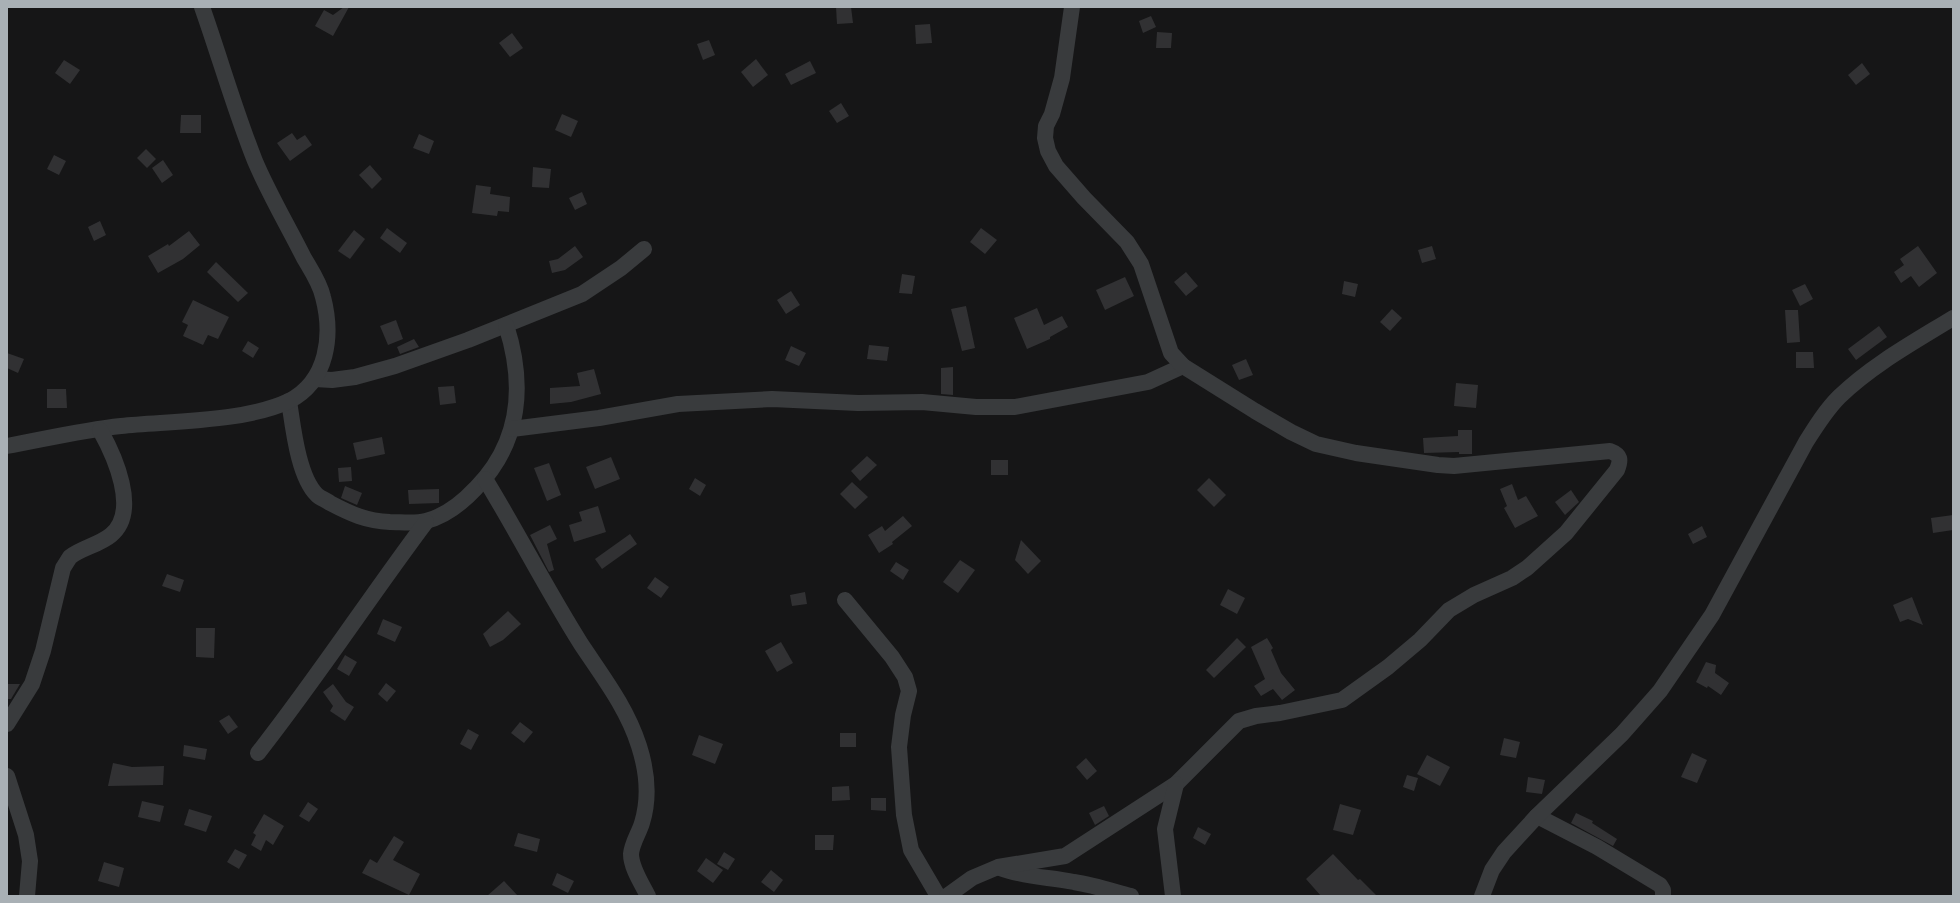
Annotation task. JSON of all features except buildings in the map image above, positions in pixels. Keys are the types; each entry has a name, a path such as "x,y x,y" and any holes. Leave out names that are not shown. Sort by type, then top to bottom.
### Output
{"street":[{"path":"7,446 100,430 228,416 264,409 289,400 301,393 315,379 325,359 329,336 323,295 276,205 256,162 202,7"},
{"path":"947,896 972,878 998,867 1066,856 1176,784 1239,721 1256,716 1280,713 1342,700 1388,667 1420,640 1448,610 1474,595 1512,578 1527,568 1566,532 1617,470 1620,458 1617,454 1601,452 1454,466 1438,465 1339,450 1316,444 1291,432 1183,366 1171,353 1141,264 1127,242 1084,198 1056,166 1048,151 1045,138 1046,126 1052,114 1062,78 1072,7"},
{"path":"315,379 332,380 355,377 395,366 506,325 582,294 621,268 644,249"},
{"path":"1482,896 1492,870 1504,852 1537,816 1622,734 1664,685 1712,616 1819,420 1839,397 1884,361 1953,318"},
{"path":"289,400 303,473 317,495 355,517 379,522 426,522 448,512 465,500 485,479 503,452 512,429 517,403 517,376 512,344 506,325"},
{"path":"512,429 599,418 678,404 772,399 858,403 922,402 976,407 1015,407 1148,382 1183,366"},
{"path":"7,724 32,684 43,651 63,568 70,558 111,535 122,519 124,496 119,468 100,430"},
{"path":"485,479 581,643 622,704 639,745 647,777 647,797 644,816 633,845 631,855 634,867 648,896"},
{"path":"258,752 302,696 366,603 426,522"},
{"path":"845,600 892,657 905,677 909,691 903,715 899,748 904,815 911,850 938,896"},
{"path":"7,776 26,835 30,861 27,896"},
{"path":"1173,896 1165,830 1176,784"},
{"path":"1537,816 1598,847 1660,885 1663,890 1663,896"},
{"path":"998,867 1015,874 1042,879 1074,882 1131,896"}]}
